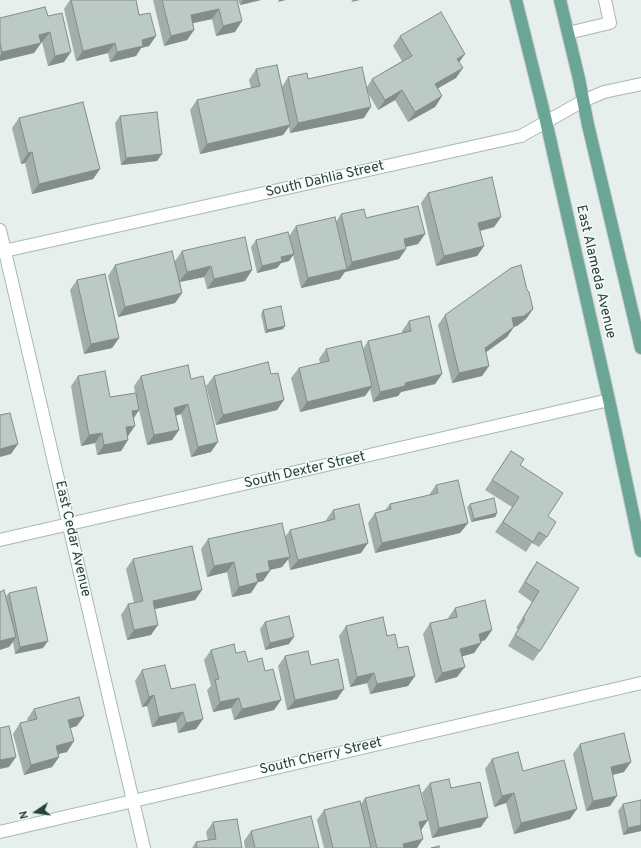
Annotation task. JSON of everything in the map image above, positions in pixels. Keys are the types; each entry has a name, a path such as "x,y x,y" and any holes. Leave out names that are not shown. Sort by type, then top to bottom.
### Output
{"main road":[{"name":"East Alameda Avenue","path":"516,0 546,121 609,400 641,551"},
{"name":"East Alameda Avenue","path":"560,0 579,79 582,101 641,348"}],"street":[{"path":"568,33 610,23 605,0"},
{"name":"South Dahlia Street","path":"2,251 521,136 582,101 604,92 641,84"},
{"name":"East Cedar Avenue","path":"0,230 2,251 144,848"},
{"name":"South Dexter Street","path":"0,540 609,400"},
{"name":"South Cherry Street","path":"0,832 641,683"}],"building":[{"path":"71,0 136,0 139,15 150,13 156,36 142,40 143,46 117,52 115,43 83,51"},
{"path":"162,0 237,0 242,21 223,26 219,9 191,15 194,30 171,36"},
{"path":"45,7 48,16 62,13 71,52 55,56 50,32 39,35 41,43 2,52 0,42 0,18"},
{"path":"441,12 465,54 457,59 463,68 435,84 442,96 415,112 402,90 385,100 372,79 412,56 400,36"},
{"path":"277,65 290,125 207,144 197,100 260,86 256,69"},
{"path":"362,67 371,107 298,123 288,77 307,73 308,79"},
{"path":"83,102 100,169 39,184 32,152 28,153 19,118"},
{"path":"157,112 162,154 126,158 120,116"},
{"path":"492,177 501,217 478,223 484,246 444,256 428,193"},
{"path":"418,206 425,234 404,239 406,249 352,262 341,214 364,209 366,218"},
{"path":"335,217 347,269 308,278 296,226"},
{"path":"288,232 294,254 281,257 282,261 262,266 256,240"},
{"path":"245,237 252,270 214,279 211,266 187,272 182,251"},
{"path":"172,251 182,293 125,307 115,265"},
{"path":"521,265 533,309 524,316 512,318 514,327 485,348 489,366 459,373 445,315 511,268"},
{"path":"105,274 119,338 91,344 77,280"},
{"path":"281,306 285,326 267,330 263,310"},
{"path":"429,316 442,374 405,383 405,386 380,392 368,341 411,331 409,321"},
{"path":"361,341 372,386 307,402 299,368 329,361 326,349"},
{"path":"268,362 271,374 278,373 284,400 223,415 214,376"},
{"path":"188,365 191,379 203,376 218,442 198,447 188,404 174,408 179,430 154,435 141,376"},
{"path":"105,371 110,397 136,393 139,410 132,411 135,426 126,427 128,440 104,445 102,433 89,435 78,376"},
{"path":"10,413 18,444 0,449 0,415"},
{"path":"511,451 524,459 520,465 563,493 548,516 556,522 547,537 539,532 533,542 503,522 519,497 492,480"},
{"path":"458,480 468,523 382,543 375,513 391,509 390,504 438,493 436,485"},
{"path":"494,498 497,513 474,519 470,504"},
{"path":"359,504 368,543 298,560 290,530 335,519 333,510"},
{"path":"282,523 290,557 268,561 270,571 256,574 258,582 239,587 234,562 214,566 208,539"},
{"path":"192,546 202,590 153,601 158,625 134,630 128,604 143,601 133,559"},
{"path":"537,562 579,588 540,651 515,635 539,591 525,582"},
{"path":"36,587 48,641 20,647 9,593"},
{"path":"4,590 16,637 0,641 0,592"},
{"path":"485,600 492,630 479,634 481,643 460,649 465,667 442,673 430,623 457,617 455,608"},
{"path":"289,616 294,637 270,643 265,622"},
{"path":"383,617 387,636 395,634 398,648 408,646 415,676 377,684 374,673 357,677 346,626"},
{"path":"234,644 236,653 245,651 248,662 262,658 265,671 273,669 281,700 242,709 239,698 220,702 215,680 219,679 211,650"},
{"path":"308,651 311,665 338,659 344,689 295,700 285,656"},
{"path":"165,665 171,689 195,684 203,719 186,723 183,712 159,717 154,695 149,697 142,670"},
{"path":"79,697 84,716 68,720 74,741 56,746 59,757 31,765 20,723 37,719 34,709"},
{"path":"9,726 16,757 0,760 0,728"},
{"path":"624,733 631,762 611,767 617,796 593,801 580,744"},
{"path":"518,752 523,771 564,760 577,809 521,823 514,793 502,796 492,759"},
{"path":"449,779 451,788 480,782 488,817 439,828 430,783"},
{"path":"419,785 428,820 419,822 423,839 403,844 404,848 377,848 365,798"},
{"path":"641,800 641,825 628,828 623,804"},
{"path":"360,801 371,848 333,848 324,810"},
{"path":"311,816 319,848 255,848 251,831"},
{"path":"237,819 242,848 197,848 196,842 216,839 213,822"}]}
